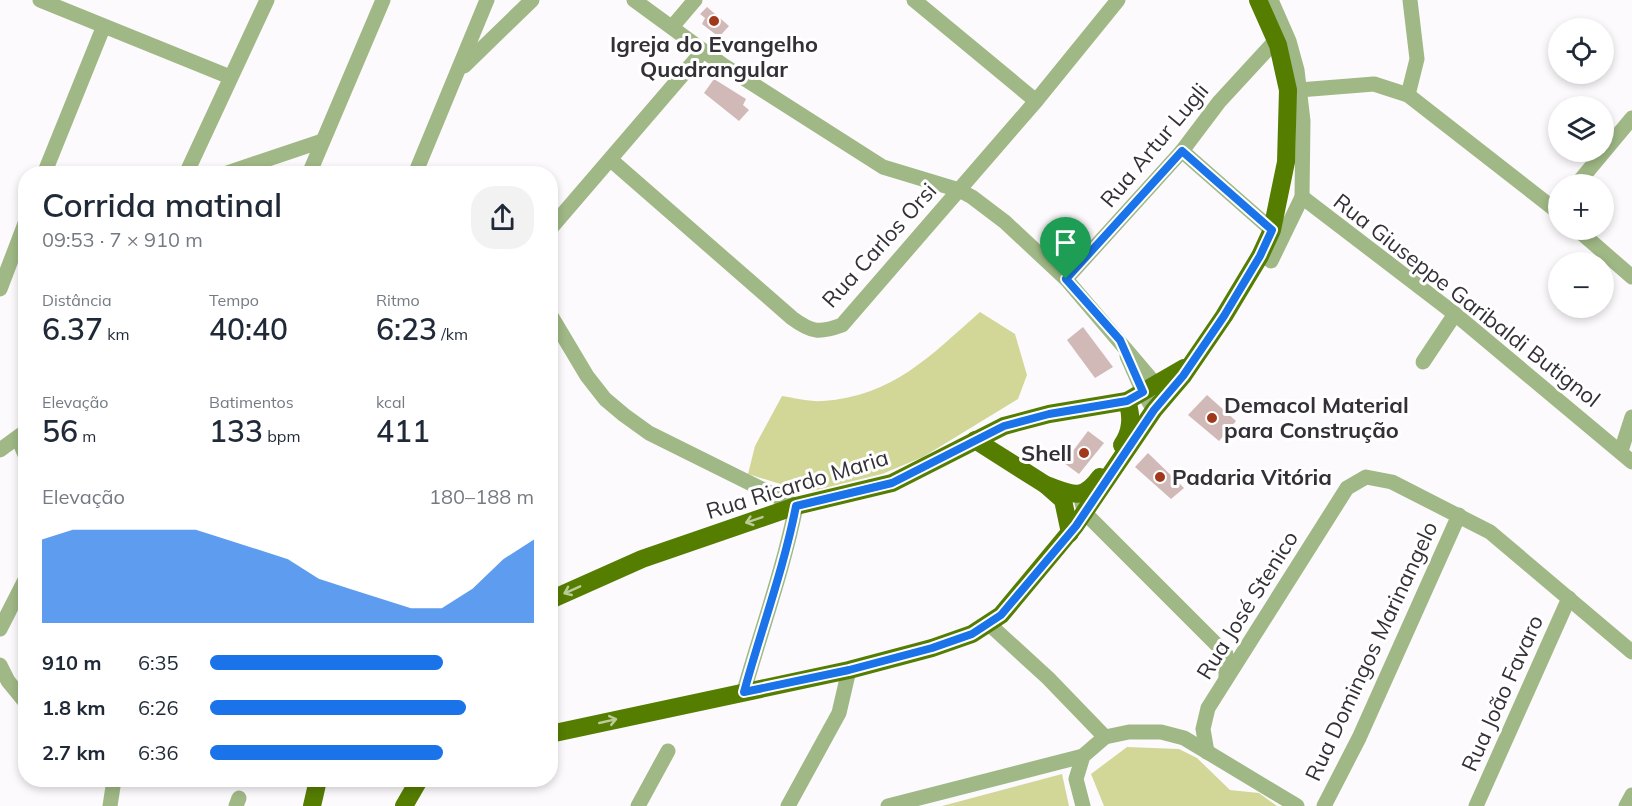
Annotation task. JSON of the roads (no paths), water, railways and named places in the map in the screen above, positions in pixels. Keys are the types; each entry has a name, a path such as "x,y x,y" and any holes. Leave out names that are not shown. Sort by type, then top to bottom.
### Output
{"main road":[{"path":"1046,485 1078,495 1092,488 1126,440 1130,430 1130,410 1148,393 1193,360 1224,316 1260,256 1272,230 1286,162 1288,90 1276,40 1258,0"},
{"path":"558,732 849,670 932,648 972,634 989,624 1025,589 1054,549 1085,513 1154,410 1148,393"},
{"name":"Rua Ricardo Maria","path":"558,597 642,560 796,506 892,483 1004,426 1148,393"},
{"path":"975,440 1046,485 1063,500 1070,533"},
{"path":"312,806 316,787"},
{"path":"404,806 415,787"}],"street":[{"path":"40,0 104,28 230,77"},
{"path":"190,166 267,0"},
{"path":"312,166 383,0"},
{"path":"418,166 487,0"},
{"path":"460,70 532,0"},
{"path":"634,0 704,51 837,140 883,167 958,190 1005,222 1066,279 1120,340 1148,393"},
{"path":"672,27 696,0"},
{"path":"914,0 1035,101"},
{"name":"Rua Carlos Orsi","path":"611,160 792,318 806,328 823,331 842,325 1035,101 1118,0"},
{"path":"1271,261 1302,197 1303,121 1297,70 1289,41 1272,0"},
{"path":"1408,95 1417,59 1410,0"},
{"path":"47,166 104,28"},
{"name":"Rua Artur Lugli","path":"1066,279 1182,151 1219,102 1276,40"},
{"path":"558,220 704,51"},
{"path":"1299,90 1374,84 1408,95 1548,202"},
{"path":"1585,174 1632,118"},
{"path":"248,166 322,141"},
{"path":"1182,151 1272,230"},
{"name":"Rua Giuseppe Garibaldi Butignol","path":"1302,197 1455,314 1626,456"},
{"path":"1589,240 1632,277"},
{"path":"0,247 18,241"},
{"path":"0,289 18,249"},
{"path":"1423,362 1455,314"},
{"path":"558,327 587,376 605,399 624,415 649,433 796,506 789,543 777,574 744,692"},
{"path":"1626,456 1632,417"},
{"path":"0,450 18,437"},
{"name":"Rua José Stenico","path":"1207,752 1203,729 1208,708 1347,488 1366,477 1392,482 1459,515"},
{"path":"1078,495 1085,513 1226,654 1227,669 1223,687"},
{"path":"1459,515 1490,532 1632,652"},
{"name":"Rua Domingos Marinangelo","path":"1324,806 1359,738 1459,515"},
{"path":"0,629 18,594"},
{"name":"Rua João Favaro","path":"1476,806 1569,598"},
{"path":"989,624 1063,693 1105,737"},
{"path":"0,665 8,681 18,693"},
{"path":"788,806 839,713 849,670"},
{"path":"888,806 1083,756 1105,737 1129,732 1161,732 1184,738 1298,806"},
{"path":"638,806 668,752"},
{"path":"1083,756 1076,779 1083,806"},
{"path":"110,806 113,787"},
{"path":"1626,806 1632,795"}],"place":[{"name":"Igreja do Evangelho Quadrangular","path":"714,21"},
{"name":"Demacol Material para Construção","path":"1212,418"},
{"name":"Shell","path":"1084,453"},
{"name":"Padaria Vitória","path":"1160,477"}]}
